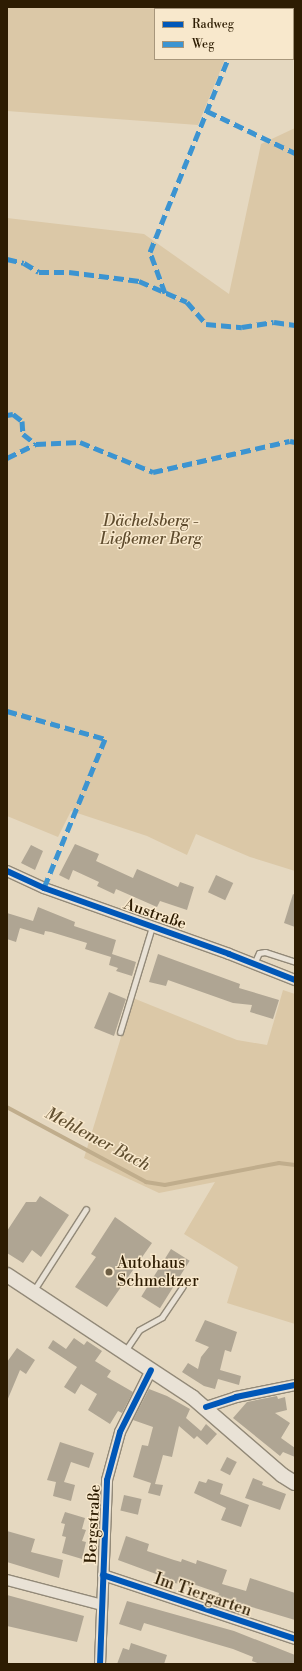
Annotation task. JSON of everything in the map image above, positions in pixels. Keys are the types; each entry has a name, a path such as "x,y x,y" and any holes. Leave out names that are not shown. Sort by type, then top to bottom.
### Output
{"main road":[{"path":"7,1275 206,1407 282,1475 295,1483"}],"street":[{"name":"Austraße","path":"7,871 44,888 295,980"},
{"name":"Bergstraße","path":"100,1664 108,1480 120,1432 151,1370"},
{"path":"206,1407 236,1397 295,1385"},
{"name":"Im Tiergarten","path":"104,1575 295,1639"},
{"path":"7,1580 102,1605"}],"lane":[{"path":"120,1032 152,927"},
{"path":"254,964 259,953 265,952 295,962"},
{"path":"33,1291 86,1209"},
{"path":"124,1352 139,1330 162,1317 184,1286"}],"green space":[{"path":"7,7 245,7 154,8 154,60 225,60 198,125 7,111"},
{"name":"Dächelsberg - Ließemer Berg","path":"295,128 295,871 250,857 196,834 187,855 147,836 71,811 58,837 7,816 7,218 144,234 229,294 261,144"},
{"path":"283,990 295,994 295,1324 227,1303 238,1267 184,1234 215,1182 159,1193 84,1158 133,998 237,1040 267,1045"}],"building":[{"path":"75,844 99,854 96,861 133,878 137,869 178,887 180,882 194,887 187,910 160,901 157,907 116,889 114,894 97,886 99,882 73,870 69,880 59,875"},
{"path":"31,845 43,851 35,870 21,863"},
{"path":"216,875 233,883 225,900 208,892"},
{"path":"293,894 295,895 295,927 284,923"},
{"path":"38,907 75,922 74,926 116,940 112,954 136,962 132,976 116,971 118,968 109,965 111,957 85,949 87,943 51,932 45,931 44,935 20,928 16,942 7,939 7,913 33,921"},
{"path":"158,954 240,984 239,988 279,1000 273,1019 250,1012 252,1005 233,1003 168,980 166,986 149,982"},
{"path":"109,992 126,999 114,1036 94,1028"},
{"path":"40,1196 69,1215 41,1257 32,1250 23,1263 7,1253 7,1231 26,1202 36,1202"},
{"name":"Autohaus Schmeltzer","path":"115,1217 152,1243 107,1307 75,1287 96,1257 91,1254"},
{"path":"171,1249 190,1261 160,1308 141,1296"},
{"path":"205,1320 237,1332 231,1352 225,1350 220,1370 241,1376 239,1385 218,1379 215,1389 204,1386 182,1372 188,1363 198,1369 201,1357 209,1347 195,1341"},
{"path":"74,1338 84,1345 87,1341 102,1351 95,1361 111,1371 107,1377 133,1392 122,1413 118,1411 110,1424 88,1410 97,1394 81,1384 75,1394 64,1387 77,1367 48,1348 53,1340 66,1349"},
{"path":"17,1348 35,1360 26,1374 20,1370 7,1401 7,1362"},
{"path":"149,1389 167,1396 190,1409 186,1418 201,1431 206,1424 217,1434 207,1445 197,1436 194,1439 179,1426 172,1457 163,1455 155,1484 163,1485 160,1496 148,1493 151,1483 133,1477 142,1445 148,1446 153,1427 133,1420"},
{"path":"277,1396 278,1399 285,1397 287,1410 275,1413 290,1423 281,1438 295,1448 295,1457 283,1452 280,1456 233,1418 247,1402"},
{"path":"60,1442 94,1453 89,1468 71,1462 64,1482 75,1485 71,1501 53,1496 56,1482 47,1480"},
{"path":"227,1457 237,1462 230,1475 220,1470"},
{"path":"253,1478 263,1482 262,1485 286,1494 280,1510 245,1498"},
{"path":"208,1479 223,1484 220,1494 249,1505 241,1527 221,1520 226,1508 194,1493 199,1481 206,1483"},
{"path":"124,1495 142,1499 138,1515 120,1511"},
{"path":"65,1512 85,1518 82,1529 86,1530 82,1541 86,1542 82,1559 62,1553 66,1537 62,1536 65,1524 61,1523"},
{"path":"7,1531 35,1539 31,1552 63,1560 59,1578 7,1562"},
{"path":"126,1536 149,1544 147,1551 181,1562 182,1559 196,1564 197,1560 227,1570 222,1584 246,1591 250,1578 295,1593 295,1620 218,1597 219,1593 190,1583 189,1587 175,1583 175,1581 118,1560"},
{"path":"7,1595 84,1616 77,1642 7,1626"},
{"path":"127,1601 234,1631 295,1655 295,1664 260,1664 252,1661 253,1657 233,1649 144,1623 141,1631 119,1624"},
{"path":"131,1643 167,1655 164,1664 117,1664 123,1648 129,1650"}],"waterway":[{"name":"Mehlemer Bach","path":"7,1107 146,1182 165,1185 279,1163 295,1165"}],"marked path":[{"path":"165,293 150,252 228,60"},
{"path":"207,111 295,153"},
{"path":"7,259 24,263 39,272 69,272 139,281 187,302 206,324 242,327 274,322 295,325"},
{"path":"7,415 13,414 22,421 23,434 36,444"},
{"path":"7,458 36,444 80,442 153,472 290,441 295,442"},
{"path":"7,711 105,739 44,888"}],"cycle path":[{"path":"7,871 44,888 229,954 295,980"},
{"path":"100,1664 107,1480 120,1432 151,1370"},
{"path":"206,1407 236,1397 295,1385"},
{"path":"103,1575 295,1639"}],"place":[{"name":"Autohaus Schmeltzer","path":"109,1272"}]}
